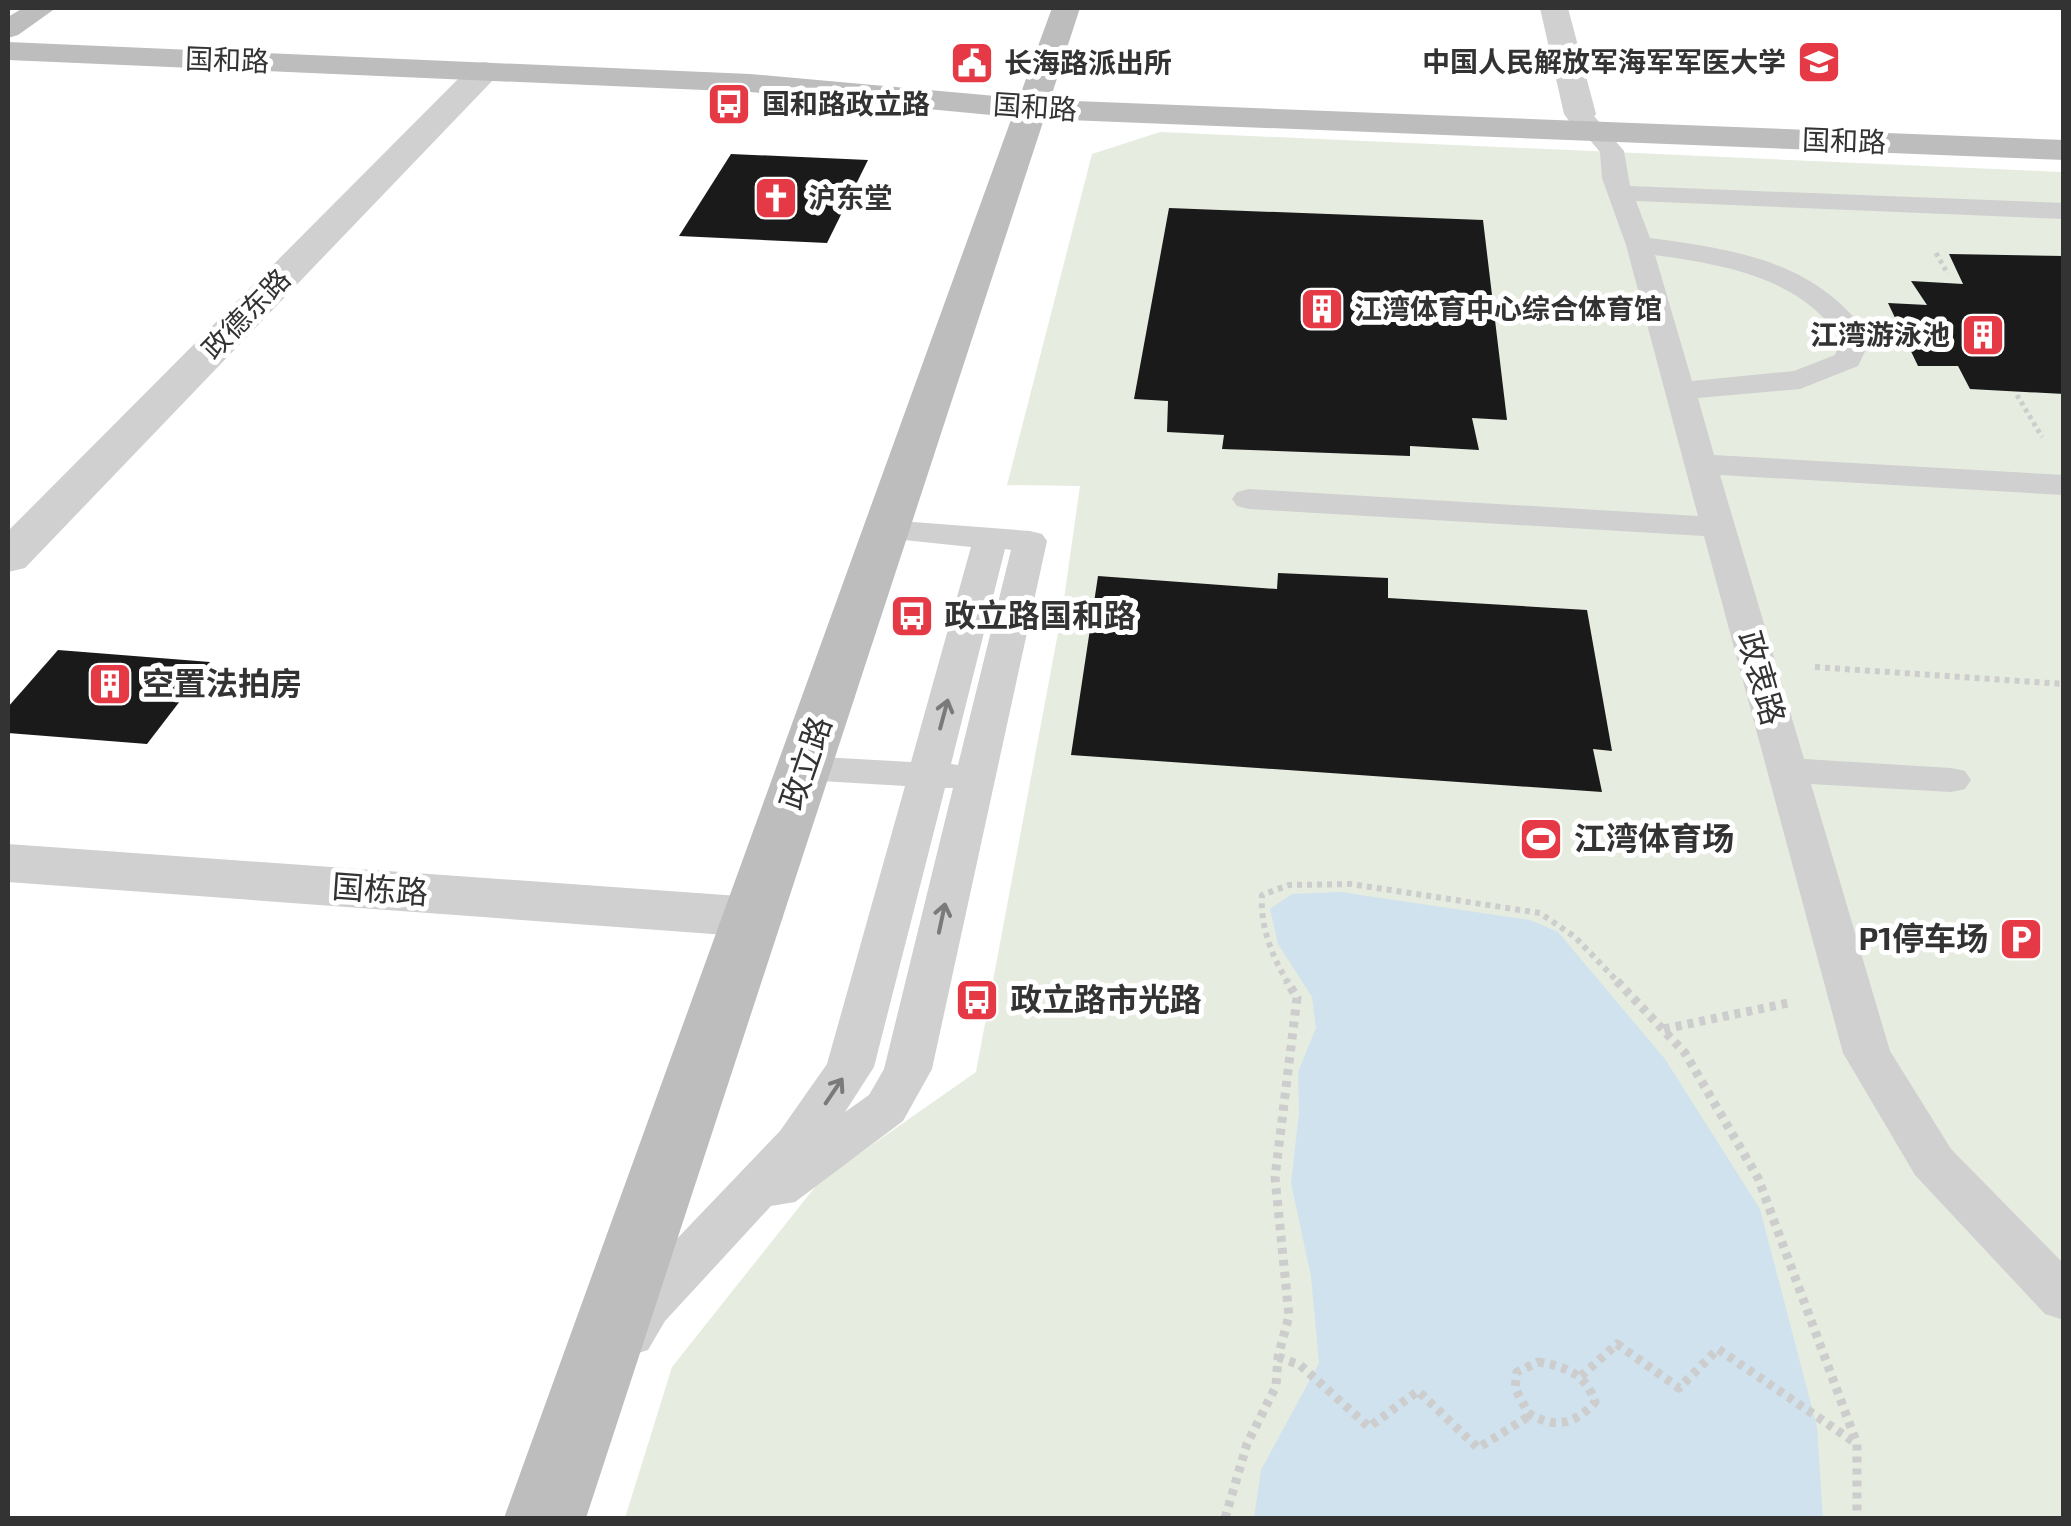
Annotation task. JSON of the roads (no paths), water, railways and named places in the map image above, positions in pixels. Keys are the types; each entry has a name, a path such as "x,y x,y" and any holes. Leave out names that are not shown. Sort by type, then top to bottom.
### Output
{"main road":[{"path":"8,29 42,8"},
{"name":"政立路","path":"545,1518 1066,8"},
{"name":"国和路","path":"8,51 750,83 1031,109 1588,122 2064,150"}],"street":[{"name":"政衷路","path":"1554,8 1588,122"},
{"name":"政德东路","path":"8,558 484,71"},
{"name":"国栋路","path":"8,863 753,917"}],"lane":[{"name":"政衷路","path":"1588,122 1612,150 1620,193 1720,527 1867,1052 1934,1162 2064,1299"},
{"path":"1620,193 2020,200 2064,211"},
{"path":"1638,245 1709,254 1772,274 1814,293 1844,316 1856,339 1847,360 1800,380 1678,391"},
{"path":"1700,464 2064,485"},
{"path":"1249,498 1720,527"},
{"path":"579,1420 646,1306 727,1220 819,1160 886,1108 908,1069 950,776 991,537 887,530"},
{"path":"804,768 950,776"},
{"path":"1787,770 1951,780"}],"water":[{"path":"1340,892 1530,920 1558,932 1665,1059 1760,1209 1817,1427 1823,1518 1254,1518 1261,1470 1319,1363 1311,1276 1291,1183 1299,1113 1298,1072 1316,1028 1312,997 1278,944 1270,909 1292,894"}],"place":[{"name":"中国人民解放军海军军医大学","path":"1819,62"},
{"name":"长海路派出所","path":"972,63"},
{"name":"国和路政立路","path":"729,104"},
{"name":"沪东堂","path":"776,198"},
{"name":"江湾体育中心综合体育馆","path":"1322,309"},
{"name":"江湾游泳池","path":"1983,335"},
{"name":"政立路国和路","path":"912,616"},
{"name":"空置法拍房","path":"110,684"},
{"name":"江湾体育场","path":"1541,839"},
{"name":"P1停车场","path":"2021,939"},
{"name":"政立路市光路","path":"977,1000"}]}
